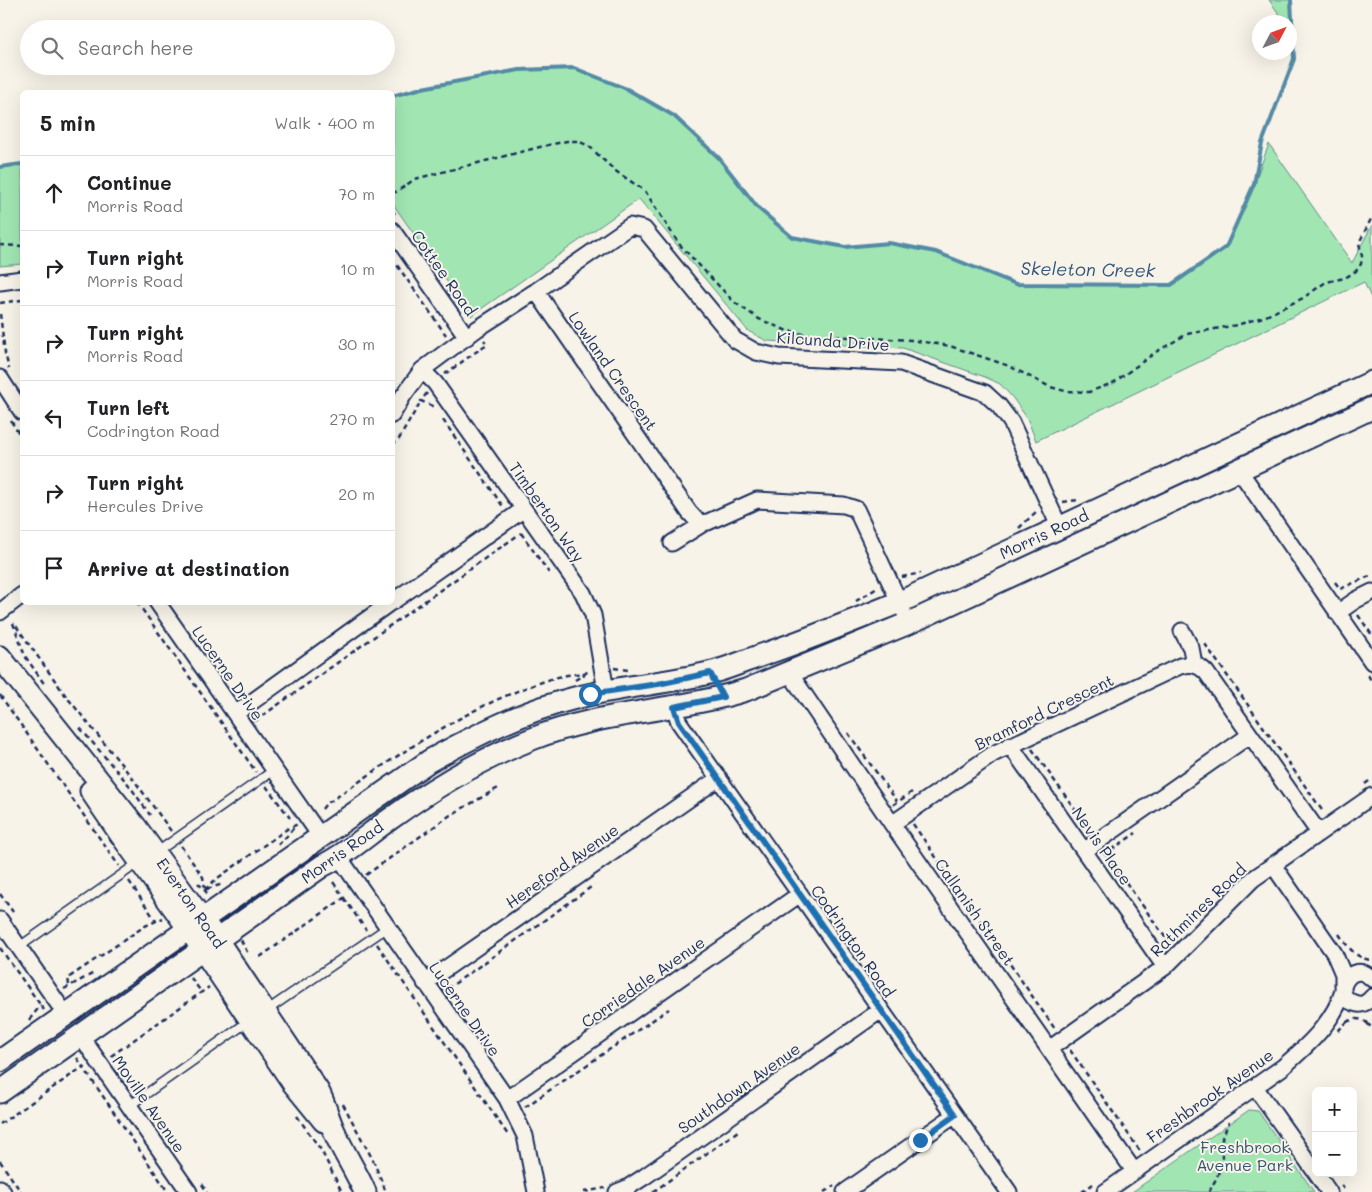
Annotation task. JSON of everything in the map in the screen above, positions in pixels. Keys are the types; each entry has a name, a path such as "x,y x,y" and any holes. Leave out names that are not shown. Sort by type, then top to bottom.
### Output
{"street":[{"name":"Kilcunda Drive","path":"536,291 630,226 644,229 735,340 756,352 779,357 901,363 985,393 999,406 1011,422 1059,526"},
{"name":"Cottee Road","path":"395,234 472,333"},
{"path":"0,282 20,279"},
{"path":"395,410 422,370 472,333 536,291"},
{"name":"Lowland Crescent","path":"536,291 689,512 699,523 704,522"},
{"name":"Timberton Way","path":"422,370 436,382 583,593 593,615 606,691"},
{"path":"5,376 20,408"},
{"name":"Morris Road","path":"0,1062 429,761 469,739 498,725 574,698 710,673 821,634 900,602 1059,526 1372,382"},
{"name":"Morris Road","path":"0,1092 330,862 390,818 437,787 504,751 533,738 572,725 619,714 674,707 723,697 746,690 909,623 1372,408"},
{"path":"1238,470 1372,662"},
{"path":"672,542 704,522 708,522 757,500 844,505 856,509 909,623"},
{"path":"395,600 524,509"},
{"path":"1337,613 1372,592"},
{"path":"0,612 20,597"},
{"name":"Lucerne Drive","path":"159,605 321,837"},
{"path":"235,714 388,605"},
{"path":"1182,631 1190,646 1194,664 1206,672 1319,833"},
{"name":"Everton Road","path":"0,657 36,688 129,818 140,863 196,924 210,945 235,966 258,1016 318,1091 334,1131 365,1192"},
{"name":"Bramford Crescent","path":"888,818 1010,745 1180,666 1194,664"},
{"name":"Callanish Street","path":"789,672 888,818 1134,1171"},
{"path":"710,673 723,697"},
{"name":"Codrington Road","path":"674,707 679,722 1009,1192"},
{"path":"1088,857 1250,735"},
{"name":"Nevis Place","path":"1010,745 1166,967"},
{"name":"Hereford Avenue","path":"425,983 719,778"},
{"name":"Rathmines Road","path":"1049,1049 1166,967 1243,888 1372,796"},
{"name":"Lucerne Drive","path":"330,862 388,927 507,1099 525,1136 536,1192"},
{"path":"1273,865 1334,953 1340,966 1343,989 1348,1000 1362,1002 1370,1018"},
{"name":"Corriedale Avenue","path":"507,1099 800,894"},
{"path":"0,920 19,947 60,1020"},
{"path":"1334,953 1344,963 1367,974"},
{"path":"1343,989 1345,981 1352,974 1367,974"},
{"name":"Freshbrook Avenue","path":"1105,1192 1255,1087 1302,1051 1328,1021 1338,1005 1343,989"},
{"name":"Freshbrook Avenue","path":"1328,1021 1342,1010 1362,1002"},
{"name":"Southdown Avenue","path":"617,1192 644,1177 881,1010"},
{"name":"Moville Avenue","path":"74,1040 100,1064 189,1192"},
{"path":"1255,1087 1312,1167"},
{"path":"845,1192 955,1115"},
{"path":"1319,1177 1329,1192"},
{"path":"0,1188 2,1192"}],"lane":[{"path":"19,947 274,770"},
{"path":"130,1106 388,927"}],"path":[{"path":"395,192 415,179 544,146 567,141 578,141 589,146 614,170 645,191 680,244 734,302 759,319 786,330 808,335 911,340 950,346 1009,366 1050,387 1065,391 1089,392 1113,383 1156,352 1187,334 1237,325 1266,316 1304,298 1326,282 1345,278 1356,271 1361,264 1362,256 1359,243 1372,217"},
{"path":"0,245 20,246"},
{"path":"395,262 448,337"},
{"path":"0,303 20,300"},
{"path":"0,314 5,376"},
{"path":"445,374 487,344 472,333"},
{"path":"395,443 421,401"},
{"path":"253,722 521,533"},
{"path":"1335,582 1340,589 1372,575"},
{"path":"854,602 874,589"},
{"path":"139,605 295,826"},
{"path":"36,688 13,623 66,696 134,780 176,838 203,877 206,890"},
{"path":"1190,646 1200,638 1332,824"},
{"path":"616,668 632,671"},
{"path":"0,695 140,863 156,921"},
{"path":"74,721 129,785 154,822"},
{"path":"846,730 1140,1151"},
{"path":"1260,750 1273,740"},
{"path":"363,877 449,816 500,787"},
{"path":"888,818 902,808 914,791"},
{"path":"273,850 290,834 295,826"},
{"path":"206,890 222,874 286,829 295,826"},
{"path":"1088,857 1138,831"},
{"path":"330,862 344,898 510,1138"},
{"path":"194,880 206,890"},
{"path":"206,890 229,880"},
{"path":"444,992 594,885"},
{"path":"260,957 344,898"},
{"path":"68,985 68,978 145,926 163,918"},
{"path":"1338,932 1355,953 1362,958 1372,960"},
{"path":"0,948 60,1020"},
{"path":"0,1124 83,1067 100,1064 235,966"},
{"path":"524,1107 669,1009"},
{"path":"1347,1022 1352,1019 1363,1020 1370,1018"},
{"path":"1370,1018 1372,1028"},
{"path":"74,1040 83,1067 168,1192"},
{"path":"1209,1192 1222,1162 1222,1138 1229,1122"},
{"path":"653,1192 738,1131"},
{"path":"0,1161 21,1192"}],"green space":[{"path":"1269,0 1291,0 1292,15 1280,15"},
{"path":"574,68 627,89 674,116 719,158 758,208 792,237 844,247 889,243 936,252 1017,284 1171,285 1226,247 1254,184 1269,144 1352,263 1372,225 1372,300 1364,282 1036,441 1027,418 1012,397 1000,384 985,377 903,348 767,341 748,331 639,199 471,316 395,207 395,95 422,88 519,70"},
{"path":"20,164 20,264 0,266 0,167"},
{"name":"Freshbrook Avenue Park","path":"1249,1110 1258,1111 1314,1192 1132,1192"}],"waterway":[{"name":"Skeleton Creek","path":"395,95 422,88 519,70 574,68 627,89 674,116 719,158 758,208 792,237 845,247 889,243 936,252 1016,284 1171,285 1226,247 1254,184 1262,143 1294,59 1291,0"},
{"name":"Skeleton Creek","path":"0,167 20,164"}],"route":[{"path":"590,694 658,684 710,673 723,697 674,707 679,722 955,1115 920,1140"}]}
